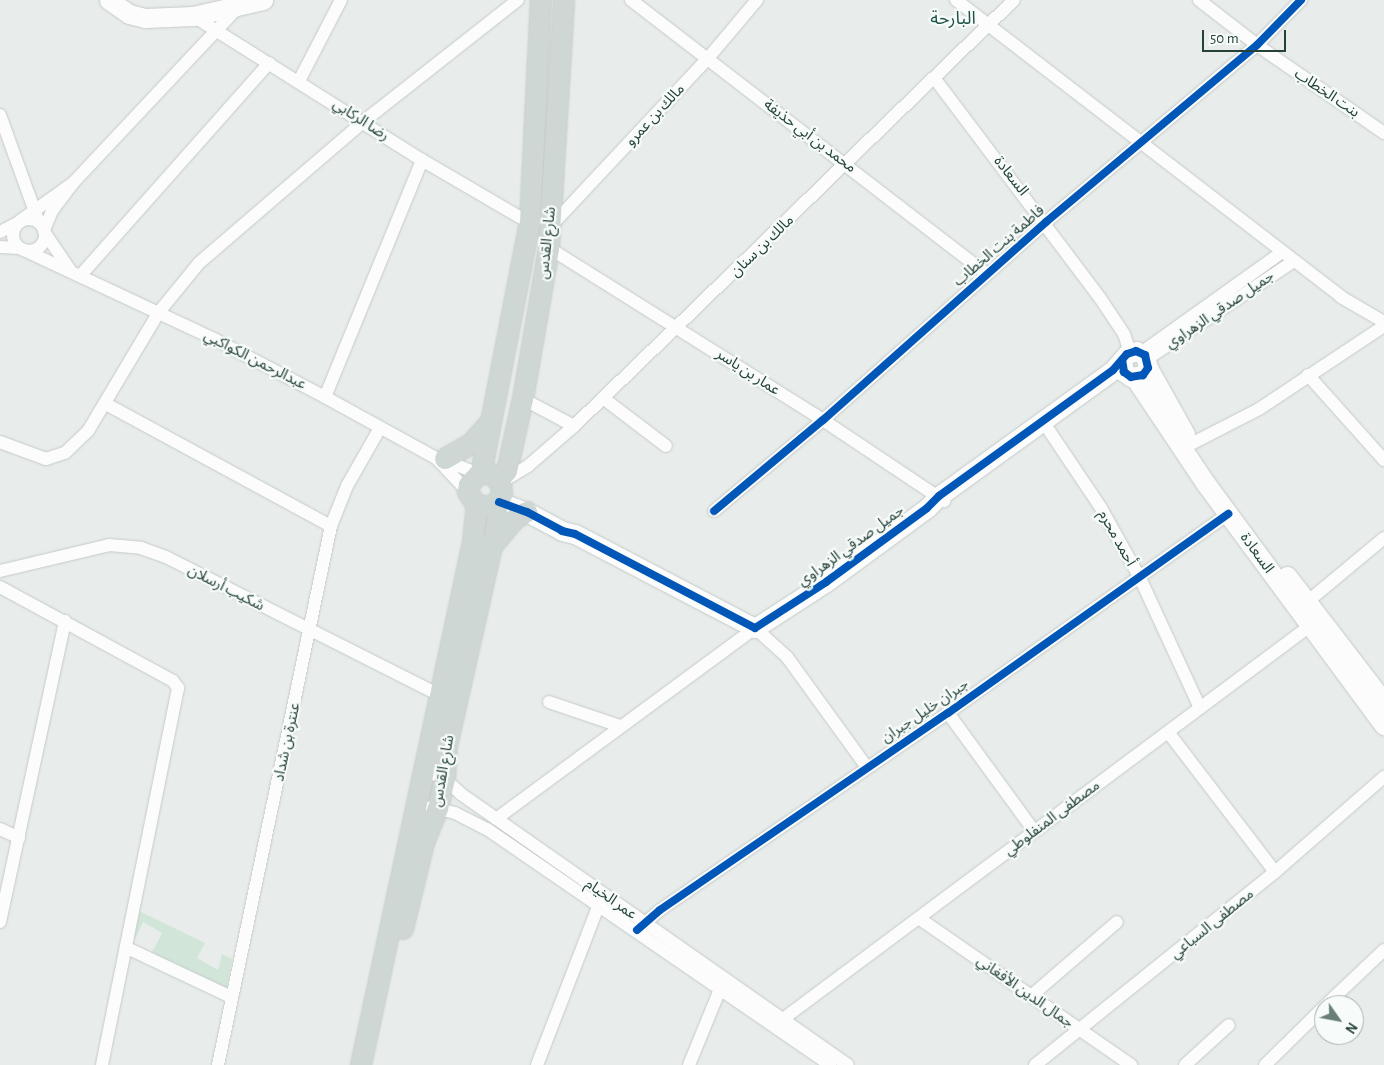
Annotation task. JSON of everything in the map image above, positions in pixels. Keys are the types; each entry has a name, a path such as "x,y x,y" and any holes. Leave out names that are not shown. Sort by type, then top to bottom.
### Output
{"main road":[{"path":"361,1065 439,695 474,542 489,489 492,420 530,223 541,0"},
{"name":"شارع القدس","path":"370,1065 424,843 438,809 445,780 447,746 498,519 489,489 507,471 523,399 549,248 564,0"},
{"path":"440,459 471,444 492,420"},
{"path":"492,545 515,519 527,512"}],"street":[{"path":"109,0 129,14 145,18 193,16 263,0"},
{"path":"299,81 340,0"},
{"path":"0,442 46,459 65,453 88,431 106,404 159,312 199,263 364,121 518,0"},
{"name":"محمد بن أبي حذيفة","path":"631,0 709,57 987,274"},
{"name":"مالك بن عمرو","path":"550,227 709,57 757,0"},
{"path":"956,0 1143,142 1341,297 1384,322"},
{"name":"مالك بن سنان","path":"489,489 528,466 574,426 935,79 1014,0"},
{"name":"بنت الخطاب","path":"1199,0 1257,45 1384,133"},
{"name":"فاطمة بنت الخطاب","path":"714,511 823,420 1046,222 1257,45 1301,0"},
{"path":"0,247 22,249 39,247 43,229 52,211 74,183 218,32 240,5"},
{"name":"رضا الركابي","path":"193,16 364,121 422,160 530,223"},
{"path":"0,115 34,211 43,229 75,273 269,63"},
{"name":"السعادة","path":"935,79 1046,222 1115,318 1136,364 1228,514 1315,621 1384,724"},
{"path":"325,397 422,160"},
{"path":"0,232 19,222 74,183"},
{"path":"19,222 30,219 43,229"},
{"path":"19,222 13,236 22,249"},
{"name":"عمار بن ياسر","path":"549,248 678,327 823,420 937,502"},
{"name":"عبدالرحمن الكواكبي","path":"22,249 159,312 325,397 440,459"},
{"name":"جميل صدقي الزهراوي","path":"937,502 1119,382 1136,364 1282,252"},
{"name":"جميل صدقي الزهراوي","path":"755,628 826,582 937,502 1136,364 1294,261"},
{"path":"1191,444 1259,409 1384,326"},
{"name":"السعادة","path":"1136,364 1303,605"},
{"path":"1308,376 1384,460"},
{"path":"603,398 666,446"},
{"path":"523,399 574,426"},
{"path":"106,404 332,526"},
{"name":"عنترة بن شداد","path":"218,1065 231,997 311,633 332,526 347,486 380,428"},
{"name":"أحمد محرم","path":"1048,429 1101,508 1140,578 1200,708"},
{"path":"440,459 562,531 575,534 755,628 787,657 866,766"},
{"path":"440,459 489,489 566,522 575,534"},
{"name":"جبران خليل جبران","path":"641,926 866,766 948,713 1228,514"},
{"path":"1303,605 1384,538"},
{"name":"شكيب أرسلان","path":"0,571 109,545 141,548 166,557 311,633 439,695"},
{"path":"0,586 173,681 178,688 128,948 102,1065"},
{"path":"0,922 65,621"},
{"name":"السعادة","path":"1315,621 1384,702"},
{"name":"مصطفى المنفلوطي","path":"784,1019 920,919 1034,831 1315,621"},
{"path":"496,819 755,628"},
{"path":"549,702 620,726"},
{"path":"948,713 1034,831"},
{"path":"1168,732 1275,872"},
{"name":"عمر الخيام","path":"423,770 445,780 721,987 831,1065"},
{"name":"مصطفى السباعي","path":"1035,1065 1275,872 1384,777"},
{"name":"عمر الخيام","path":"416,804 438,809 478,824 599,904 641,926 784,1019 848,1065"},
{"path":"0,829 19,838"},
{"path":"536,1065 599,904"},
{"name":"جمال الدين الأفغاني","path":"920,919 1131,1065"},
{"path":"1031,996 1117,922"},
{"path":"128,948 231,997"},
{"path":"1337,995 1383,953"},
{"path":"689,1065 721,987"},
{"path":"1265,1065 1314,1017"},
{"path":"1186,1065 1228,1025"}],"green space":[{"path":"139,911 205,943 197,958 218,970 222,954 232,959 226,991 151,954 162,933 143,922 134,942"}],"cycle path":[{"path":"714,511 823,420 1046,222 1257,45 1301,0"},
{"path":"499,502 527,512 562,531 575,534 755,628 826,582 927,508 939,496 1113,370 1127,354 1136,351 1145,355 1148,368 1143,375 1131,377 1124,372 1122,360"},
{"path":"637,930 660,910 948,713 1228,514"}],"district":[{"name":"البارحة","path":"953,19"}]}
